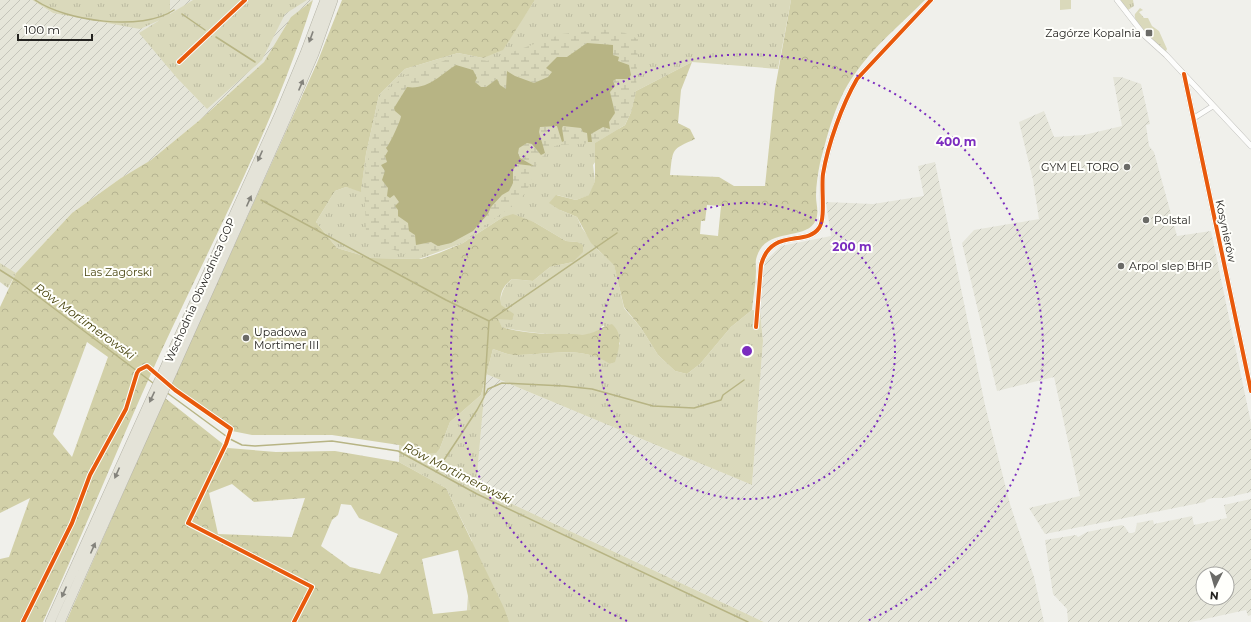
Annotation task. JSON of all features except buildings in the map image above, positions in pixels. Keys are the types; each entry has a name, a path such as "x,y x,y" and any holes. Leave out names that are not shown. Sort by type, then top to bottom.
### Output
{"highway":[{"name":"Wschodnia Obwodnica GOP","path":"50,622 137,439 177,350 280,113 305,53 324,0"},
{"name":"Wschodnia Obwodnica GOP","path":"177,350 312,60 333,0"},
{"name":"Wschodnia Obwodnica GOP","path":"60,622 137,439"}],"street":[{"path":"179,62 245,0"},
{"path":"756,327 763,256 772,246 780,242 812,234 818,230 823,221 824,214 822,196 825,164 848,94 857,79 870,64 931,0"},
{"path":"1117,0 1145,36 1184,74 1251,146"},
{"name":"Kosynierów","path":"1184,74 1251,391"},
{"path":"1194,118 1213,106"}],"shaded area":[{"path":"0,0 32,0 53,13 170,15 170,0 313,0 291,17 264,62 201,119 151,160 121,178 72,213 16,273 0,263"},
{"path":"587,43 613,45 613,55 619,57 618,61 629,65 631,75 628,79 616,79 613,81 615,86 610,92 615,113 609,122 610,129 603,127 591,134 592,142 588,142 587,133 583,132 581,128 563,126 564,141 562,142 557,126 540,127 539,132 545,153 541,155 532,144 527,143 519,148 518,153 520,158 534,166 517,164 513,170 513,183 509,191 502,195 491,207 488,214 473,231 451,243 438,246 431,242 416,245 415,235 409,231 408,223 398,216 398,210 395,206 399,202 394,195 390,198 387,196 388,188 382,180 385,171 381,165 387,162 385,156 388,151 386,148 401,116 395,111 394,108 407,87 428,84 456,65 473,70 477,78 475,82 481,87 486,87 497,79 500,85 506,89 507,71 515,76 534,83 548,77 552,72 546,68 557,57 567,57"},
{"path":"1113,77 1121,77 1141,84 1150,124 1146,125 1149,146 1154,152 1177,236 1211,231 1251,423 1251,492 1225,498 1212,498 1206,500 1205,502 1045,534 1029,508 1080,496 1054,377 997,391 962,243 974,230 1039,219 1033,180 1019,122 1044,111 1054,137 1084,135 1122,126"},
{"path":"935,162 985,405 1010,504 1034,577 1044,622 764,622 476,487 486,374 752,485 763,341 760,311 765,261 781,246 831,236 826,202 873,204 924,196 918,166"},
{"path":"1251,499 1251,615 1248,616 1246,610 1191,622 1068,622 1067,609 1053,594 1045,540 1076,535 1078,537 1087,532 1122,525 1129,533 1132,533 1135,532 1137,523 1153,520 1154,524 1192,516 1194,525 1227,518 1224,505"}],"green space":[{"path":"32,0 170,0 170,14 193,0 307,0 285,14 262,60 207,109 177,78 139,33 160,20 140,29 53,13"},
{"name":"Las Zagórski","path":"313,0 298,46 262,136 159,356 43,622 0,622 0,559 9,557 30,498 0,513 0,307 16,273 72,213 121,178 151,160 201,119 264,62 291,17","holes":["87,342 108,357 72,457 53,434"]},
{"path":"342,0 535,0 503,50 483,58 458,53 405,69 379,95 366,154 361,192 346,187 335,191 316,222 337,248 371,258 421,259 463,243 503,217 513,214 534,222 566,241 577,242 583,245 583,252 573,262 550,267 533,281 512,279 504,287 501,293 501,305 514,314 512,320 498,319 502,327 537,333 583,334 591,333 612,324 616,328 619,337 620,342 615,362 610,364 586,354 563,352 514,355 506,354 493,349 481,395 450,422 440,448 436,453 421,454 399,445 332,435 252,435 232,431 232,426 171,385 317,63"},
{"path":"535,0 791,0 778,69 692,62 636,91 631,112 593,165 595,181 590,195 576,200 557,195 560,210 577,217 582,228 598,250 614,264 624,308 641,328 658,355 675,371 687,374 700,364 731,327 752,310 760,311 763,341 752,485 486,374 493,349 506,354 514,355 563,352 587,354 611,364 620,343 603,325 596,332 578,335 535,333 502,327 497,319 502,292 512,279 533,281 550,267 573,262 577,242 566,241 534,222 503,217 463,243 419,259 371,258 337,248 316,222 335,191 346,187 361,191 366,154 379,95 405,69 458,53 483,58 525,15"},
{"path":"791,0 925,0 870,55 854,75 842,95 833,117 820,163 816,188 816,220 811,227 804,231 777,237 762,247 756,260 756,281 752,310 731,327 700,364 687,374 675,371 658,355 641,328 624,307 614,265 591,243 577,217 560,210 549,203 556,195 576,200 589,195 595,181 595,143 625,125 631,112 636,91 692,62 681,90 678,123 690,129 695,139 677,148 673,155 670,175 719,177 734,186 765,186 775,89","holes":["707,205 721,206 718,236 700,234 701,221 705,221"]},
{"path":"1060,0 1071,0 1071,9 1060,10"},
{"path":"1120,0 1133,0 1134,6 1128,10"},
{"path":"1140,8 1143,10 1139,12 1144,18 1148,18 1152,26 1159,31 1167,49 1166,51 1164,51 1151,39 1137,23 1135,14"},
{"path":"600,29 625,33 638,39 636,91 631,112 625,125 595,143 558,145 550,148 537,163 528,188 521,199 471,236 451,246 428,254 415,256 377,245 366,231 364,179 379,106 384,93 406,75 446,60 466,57 487,61 562,34","holes":["587,43 613,45 613,55 619,59 618,61 623,62 628,79 616,79 613,81 614,88 610,92 615,113 607,129 603,126 597,129 592,134 588,142 587,133 581,128 563,126 564,141 557,126 540,127 542,148 541,155 532,144 527,143 519,148 519,155 534,166 517,164 513,170 513,183 509,191 502,195 491,207 488,214 473,231 451,243 438,246 431,242 419,245 408,223 398,216 398,210 396,208 399,202 398,198 388,191 386,182 387,166 385,157 395,129 401,122 401,116 395,111 394,108 407,87 427,84 456,65 476,74 477,78 475,82 480,87 486,87 498,82 506,89 507,81 515,76 522,77 534,83 548,77 552,71 546,68 552,61 567,57"]},
{"path":"0,263 16,273 8,288 0,282"},
{"path":"486,377 476,487 764,622 466,622 472,541 446,488 399,462 399,445 421,454 440,448 450,422 481,395"},
{"path":"165,398 228,448 276,452 335,451 399,462 446,488 504,608 509,622 66,622","holes":["232,484 254,502 305,498 292,537 218,534 209,493","341,504 351,505 359,518 398,534 380,574 350,567 321,546 332,520 338,515","458,550 471,610 433,614 422,559"]}],"waterway":[{"path":"35,0 65,14 104,21 143,21 160,17 174,10"},
{"path":"182,14 205,30"},
{"path":"216,37 255,62"},
{"path":"261,200 446,300 489,321"},
{"path":"436,472 484,397 489,321 617,233"},
{"name":"Rów Mortimerowski","path":"0,270 19,282 153,383"},
{"path":"485,395 488,389 502,383 564,386 592,389 653,406 694,408 721,400 723,395 744,380"},
{"name":"Rów Mortimerowski","path":"166,392 230,439 242,445 255,446 332,441 398,451 477,494 748,622"}],"cycle path":[{"path":"179,62 245,0"},
{"path":"756,327 761,265 766,253 772,246 780,242 813,233 819,228 821,223 823,210 823,174 825,162 836,125 851,89 857,79 931,0"},
{"path":"1184,74 1251,391"},
{"path":"23,622 72,523 90,475 126,409 137,373 139,370 147,366 175,390 231,429 226,444 188,523 312,587 294,622"}],"place":[{"name":"Zagórze Kopalnia","path":"1149,33"},
{"name":"GYM EL TORO","path":"1127,167"},
{"name":"Polstal","path":"1146,220"},
{"name":"Arpol slep BHP","path":"1121,266"},
{"name":"Upadowa Mortimer III","path":"246,338"}]}
